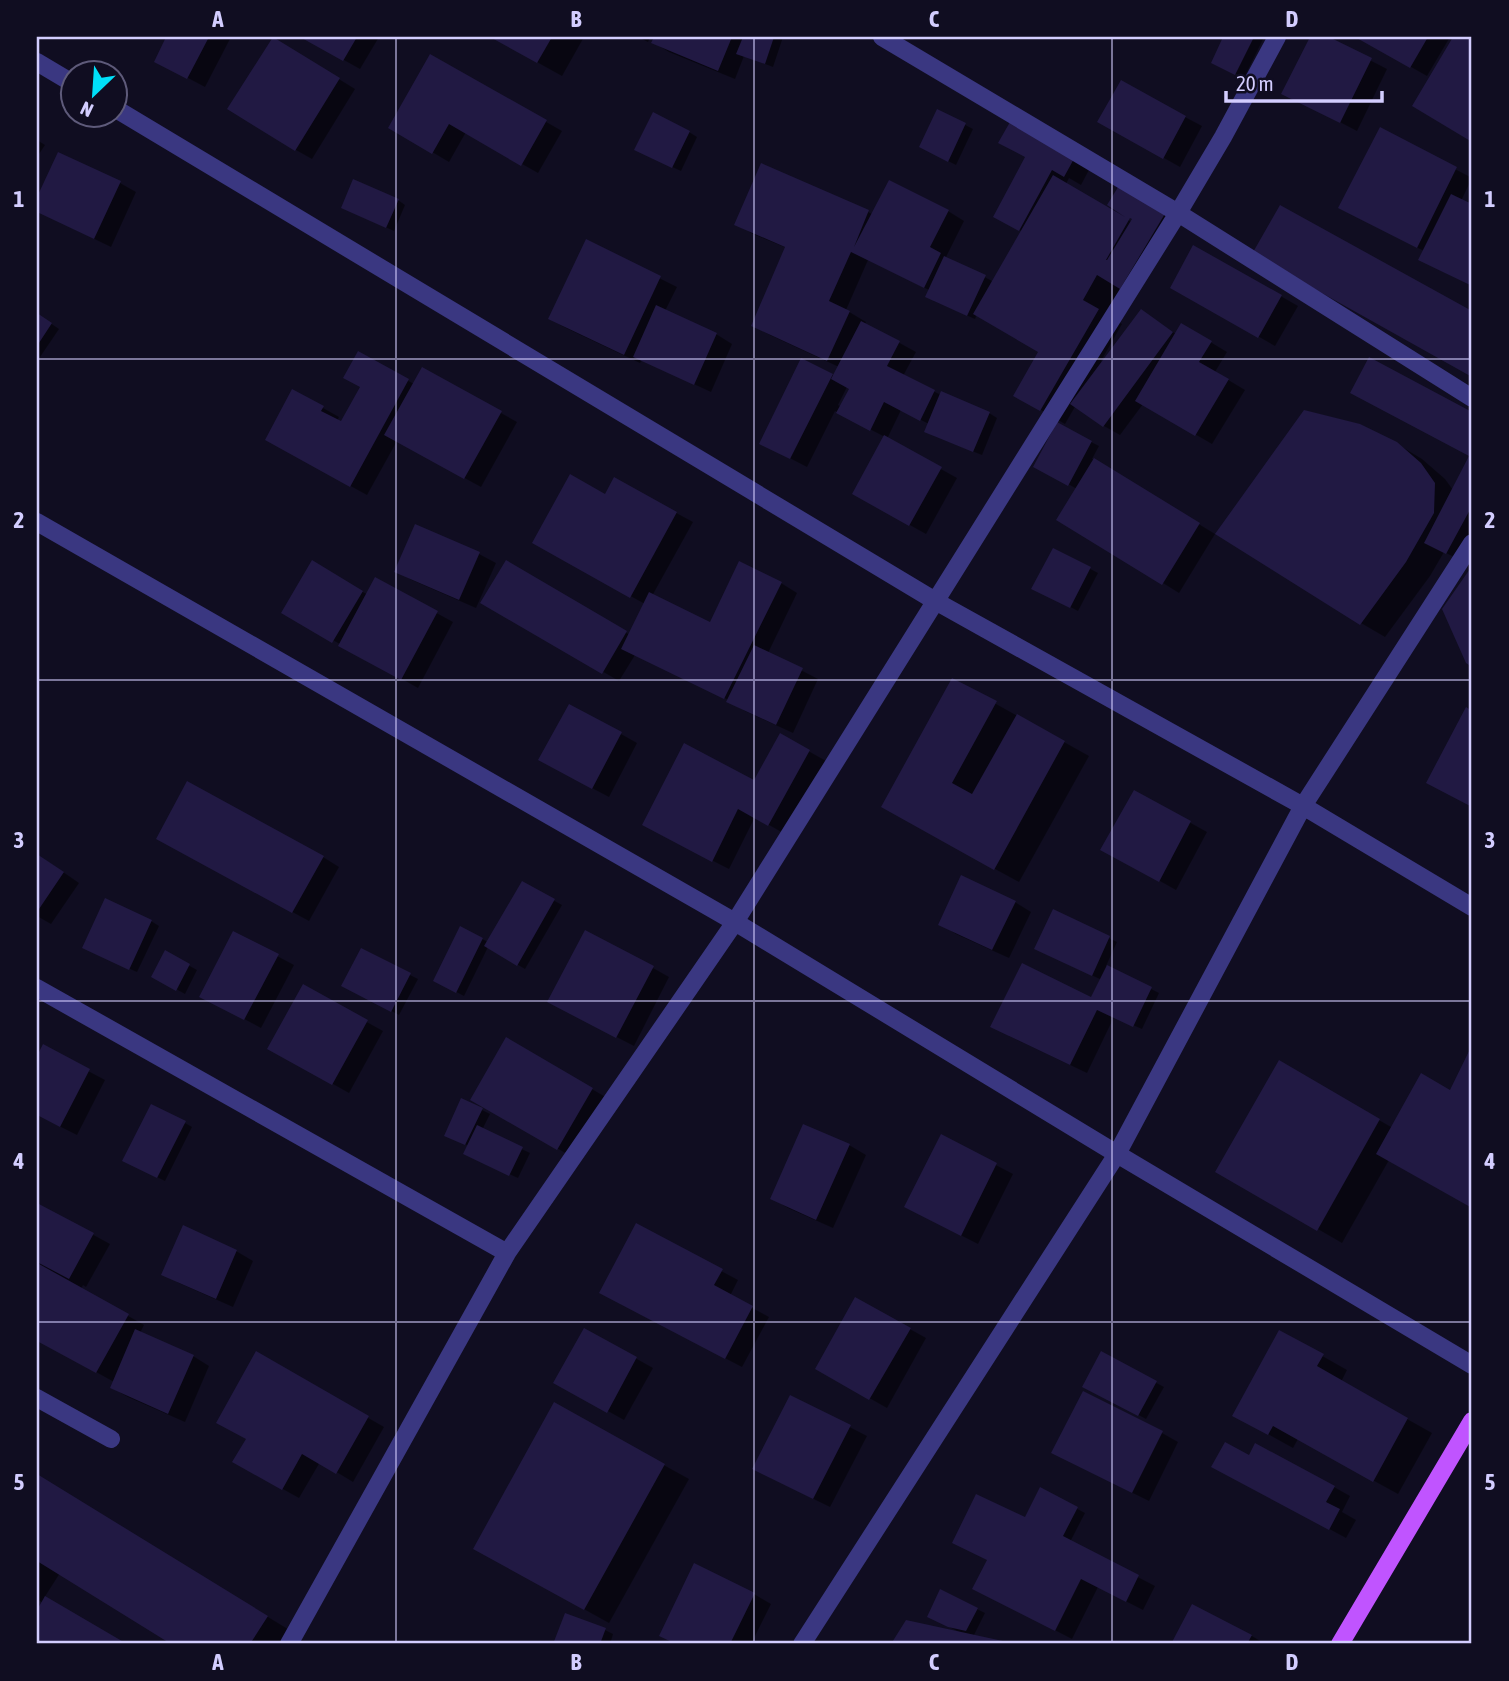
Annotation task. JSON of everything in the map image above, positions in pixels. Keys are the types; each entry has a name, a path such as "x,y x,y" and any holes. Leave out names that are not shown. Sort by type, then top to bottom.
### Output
{"main road":[{"path":"1340,1644 1472,1421"}],"street":[{"path":"882,37 1178,213 1472,398"},
{"path":"289,1644 507,1253 736,922 1178,213 1277,37"},
{"path":"37,62 60,76"},
{"path":"130,117 937,602 1303,806 1472,907"},
{"path":"37,522 736,922 1116,1154 1472,1366"},
{"path":"802,1644 1116,1154 1303,806 1472,543"},
{"path":"37,988 507,1253"},
{"path":"37,1398 111,1439"}],"building":[{"path":"166,37 209,37 187,79 154,62"},
{"path":"273,37 340,78 295,151 227,109"},
{"path":"300,37 357,37 343,61"},
{"path":"490,37 552,37 537,63"},
{"path":"654,37 732,37 718,71 651,43"},
{"path":"743,37 774,37 765,64 736,54"},
{"path":"1223,37 1254,37 1235,75 1211,63"},
{"path":"1310,37 1329,37 1372,58 1340,123 1281,94"},
{"path":"1355,37 1428,37 1410,68"},
{"path":"1453,37 1472,37 1472,142 1412,106"},
{"path":"430,54 547,120 521,166 449,124 432,154 388,128"},
{"path":"1121,80 1186,116 1163,159 1097,122"},
{"path":"937,109 966,123 948,162 919,147"},
{"path":"653,112 690,131 672,168 634,150"},
{"path":"1010,122 1075,157 1064,177 1052,170 1019,231 993,217 1025,157 998,143"},
{"path":"1380,127 1457,167 1417,248 1338,208"},
{"path":"58,152 121,181 94,239 37,212 37,197"},
{"path":"761,163 869,210 854,247 889,180 949,210 930,247 941,253 924,288 851,252 829,301 850,311 827,361 751,326 785,247 734,225"},
{"path":"1053,175 1125,217 1107,205 1120,184 1166,212 1120,289 1097,275 1083,300 1099,309 1040,411 1013,396 1038,352 973,314","holes":["1130,218 1132,219 1107,260 1106,260"]},
{"path":"353,179 399,199 386,228 341,208"},
{"path":"1451,194 1472,204 1472,286 1418,260"},
{"path":"1280,205 1472,311 1472,377 1252,254"},
{"path":"586,239 661,276 624,355 548,319"},
{"path":"1193,245 1282,295 1258,338 1170,288"},
{"path":"944,256 986,275 967,316 925,297"},
{"path":"656,305 717,333 694,385 633,357"},
{"path":"1141,309 1173,332 1103,427 1070,404"},
{"path":"37,313 52,323 37,346"},
{"path":"861,321 900,341 887,366 935,390 920,421 884,402 870,431 836,413 849,389 831,379"},
{"path":"1181,323 1212,341 1199,362 1229,379 1195,436 1135,401"},
{"path":"358,351 409,379 350,487 265,440 292,389 324,406 321,411 341,421 360,387 343,378"},
{"path":"1369,357 1472,412 1472,506 1446,554 1424,543 1469,456 1350,393"},
{"path":"801,358 833,374 790,459 759,444"},
{"path":"422,367 502,411 464,479 384,435"},
{"path":"941,391 990,412 973,452 924,432"},
{"path":"1304,410 1360,424 1397,442 1421,463 1435,483 1434,513 1406,562 1360,625 1215,534"},
{"path":"1057,422 1092,441 1068,486 1033,467"},
{"path":"884,435 942,467 909,526 852,494"},
{"path":"1094,458 1200,523 1162,585 1056,520"},
{"path":"570,474 605,494 614,477 677,512 630,598 532,543"},
{"path":"415,524 480,552 459,600 394,572"},
{"path":"1053,548 1091,567 1070,608 1031,589"},
{"path":"312,560 363,591 332,643 281,613"},
{"path":"506,560 627,631 602,674 480,603"},
{"path":"739,561 782,582 724,699 621,649 649,592 710,622"},
{"path":"1472,566 1472,667 1466,663 1442,609"},
{"path":"375,577 438,611 401,680 338,646"},
{"path":"754,645 803,668 776,725 726,702"},
{"path":"952,678 997,701 952,783 972,794 1017,714 1065,741 994,870 881,807"},
{"path":"569,704 622,732 592,789 538,760"},
{"path":"1466,707 1472,711 1472,807 1426,783"},
{"path":"780,733 810,750 768,826 738,809 712,862 642,825 684,743 754,780"},
{"path":"187,781 324,856 292,913 156,839"},
{"path":"1134,790 1191,821 1159,882 1100,850"},
{"path":"37,854 64,872 37,912"},
{"path":"961,875 1016,901 992,950 938,925"},
{"path":"522,881 555,899 517,966 484,946"},
{"path":"105,898 152,920 129,970 82,948"},
{"path":"1053,909 1110,936 1092,976 1034,949"},
{"path":"460,926 483,938 456,993 433,981"},
{"path":"585,930 654,966 616,1038 547,1002"},
{"path":"233,931 279,954 244,1020 199,997"},
{"path":"361,948 411,973 391,1012 341,986"},
{"path":"165,950 190,964 176,991 151,977"},
{"path":"1022,963 1091,997 1107,965 1152,987 1133,1027 1097,1010 1070,1065 990,1027"},
{"path":"303,984 368,1020 332,1085 267,1049"},
{"path":"506,1037 593,1088 557,1150 470,1100"},
{"path":"43,1044 90,1069 60,1127 37,1115 37,1056"},
{"path":"1472,1045 1472,1208 1376,1154 1421,1073 1450,1090"},
{"path":"1279,1060 1380,1119 1317,1231 1215,1172"},
{"path":"461,1098 483,1108 465,1145 444,1136"},
{"path":"151,1104 186,1121 157,1178 122,1161"},
{"path":"803,1124 850,1144 816,1220 770,1199"},
{"path":"477,1125 523,1147 509,1176 463,1154"},
{"path":"941,1134 997,1163 961,1236 904,1207"},
{"path":"37,1203 94,1233 69,1279 37,1262"},
{"path":"636,1223 723,1269 714,1285 753,1306 725,1359 599,1293"},
{"path":"183,1225 237,1250 216,1299 161,1275"},
{"path":"39,1264 129,1314 96,1373 37,1341"},
{"path":"855,1297 911,1328 869,1400 815,1369"},
{"path":"584,1328 637,1357 607,1413 553,1383"},
{"path":"135,1329 194,1355 168,1414 110,1388"},
{"path":"1279,1330 1324,1354 1317,1366 1408,1418 1373,1482 1273,1426 1268,1435 1232,1416"},
{"path":"256,1351 369,1416 336,1474 302,1454 282,1490 232,1462 246,1439 216,1423"},
{"path":"1101,1351 1157,1381 1138,1416 1082,1387"},
{"path":"1083,1391 1163,1431 1132,1493 1051,1453"},
{"path":"790,1395 851,1425 813,1499 752,1469"},
{"path":"554,1402 665,1464 584,1610 473,1549"},
{"path":"1225,1442 1249,1455 1255,1443 1335,1486 1326,1502 1340,1509 1329,1530 1211,1467"},
{"path":"37,1474 268,1616 250,1644 171,1644 37,1561"},
{"path":"1040,1487 1078,1507 1063,1536 1139,1575 1126,1602 1081,1579 1055,1631 972,1589 987,1560 952,1543 976,1494 1025,1517"},
{"path":"694,1563 755,1593 730,1644 676,1644 659,1636"},
{"path":"940,1589 978,1608 966,1631 948,1627 927,1617"},
{"path":"45,1596 127,1644 37,1644 37,1610"},
{"path":"1192,1604 1252,1635 1247,1644 1171,1644"},
{"path":"565,1613 606,1628 600,1644 553,1644"},
{"path":"906,1620 1012,1643 1012,1644 891,1644"}]}
